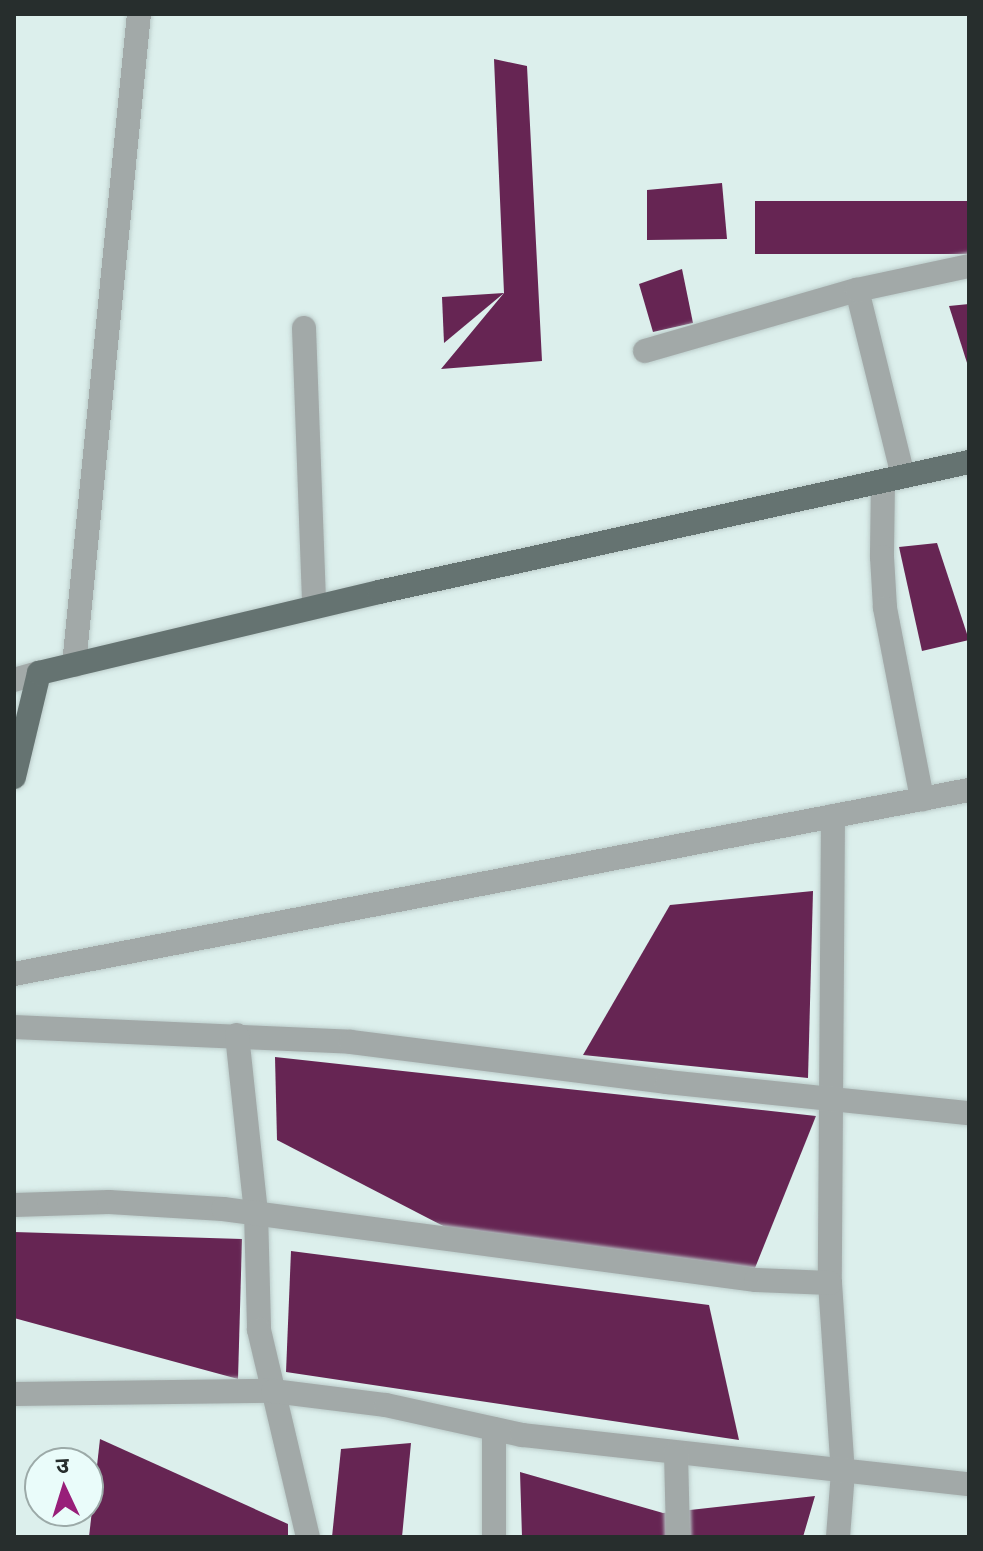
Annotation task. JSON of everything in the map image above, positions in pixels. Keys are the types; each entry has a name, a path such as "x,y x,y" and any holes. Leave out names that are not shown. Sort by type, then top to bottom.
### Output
{"main road":[{"path":"14,777 39,673 314,607 969,462"}],"street":[{"path":"74,665 139,14"},
{"path":"645,351 857,290 969,266"},
{"path":"857,290 893,479 882,557 885,608 922,799"},
{"path":"304,328 314,607"},
{"path":"14,680 39,673"},
{"path":"14,974 969,790"},
{"path":"833,816 830,1283 843,1472 838,1537"},
{"path":"14,1027 237,1035 383,1045 548,1069 969,1113"},
{"path":"237,1035 256,1212 259,1330 297,1479 308,1537"},
{"path":"14,1205 109,1202 256,1212 756,1280 830,1283"},
{"path":"14,1394 273,1391 386,1405 494,1429 676,1453 969,1484"},
{"path":"494,1429 494,1537"},
{"path":"676,1453 678,1537"}],"building":[{"path":"494,59 527,66 542,361 441,369 504,293"},
{"path":"722,183 727,239 647,240 647,190"},
{"path":"755,201 969,201 969,254 755,254"},
{"path":"682,269 693,323 653,332 639,284"},
{"path":"504,293 444,343 442,297"},
{"path":"969,304 969,366 968,366 949,306"},
{"path":"937,543 969,640 922,651 899,547"},
{"path":"813,891 808,1078 583,1055 670,905"},
{"path":"275,1057 816,1116 755,1268 478,1244 277,1140"},
{"path":"14,1232 242,1239 238,1379 14,1318"},
{"path":"291,1251 709,1305 739,1440 286,1372"},
{"path":"100,1439 288,1524 288,1537 89,1537 90,1527 104,1527 104,1447 99,1447"},
{"path":"411,1443 402,1537 332,1537 341,1449"},
{"path":"520,1472 663,1513 815,1496 803,1537 522,1537"}]}
